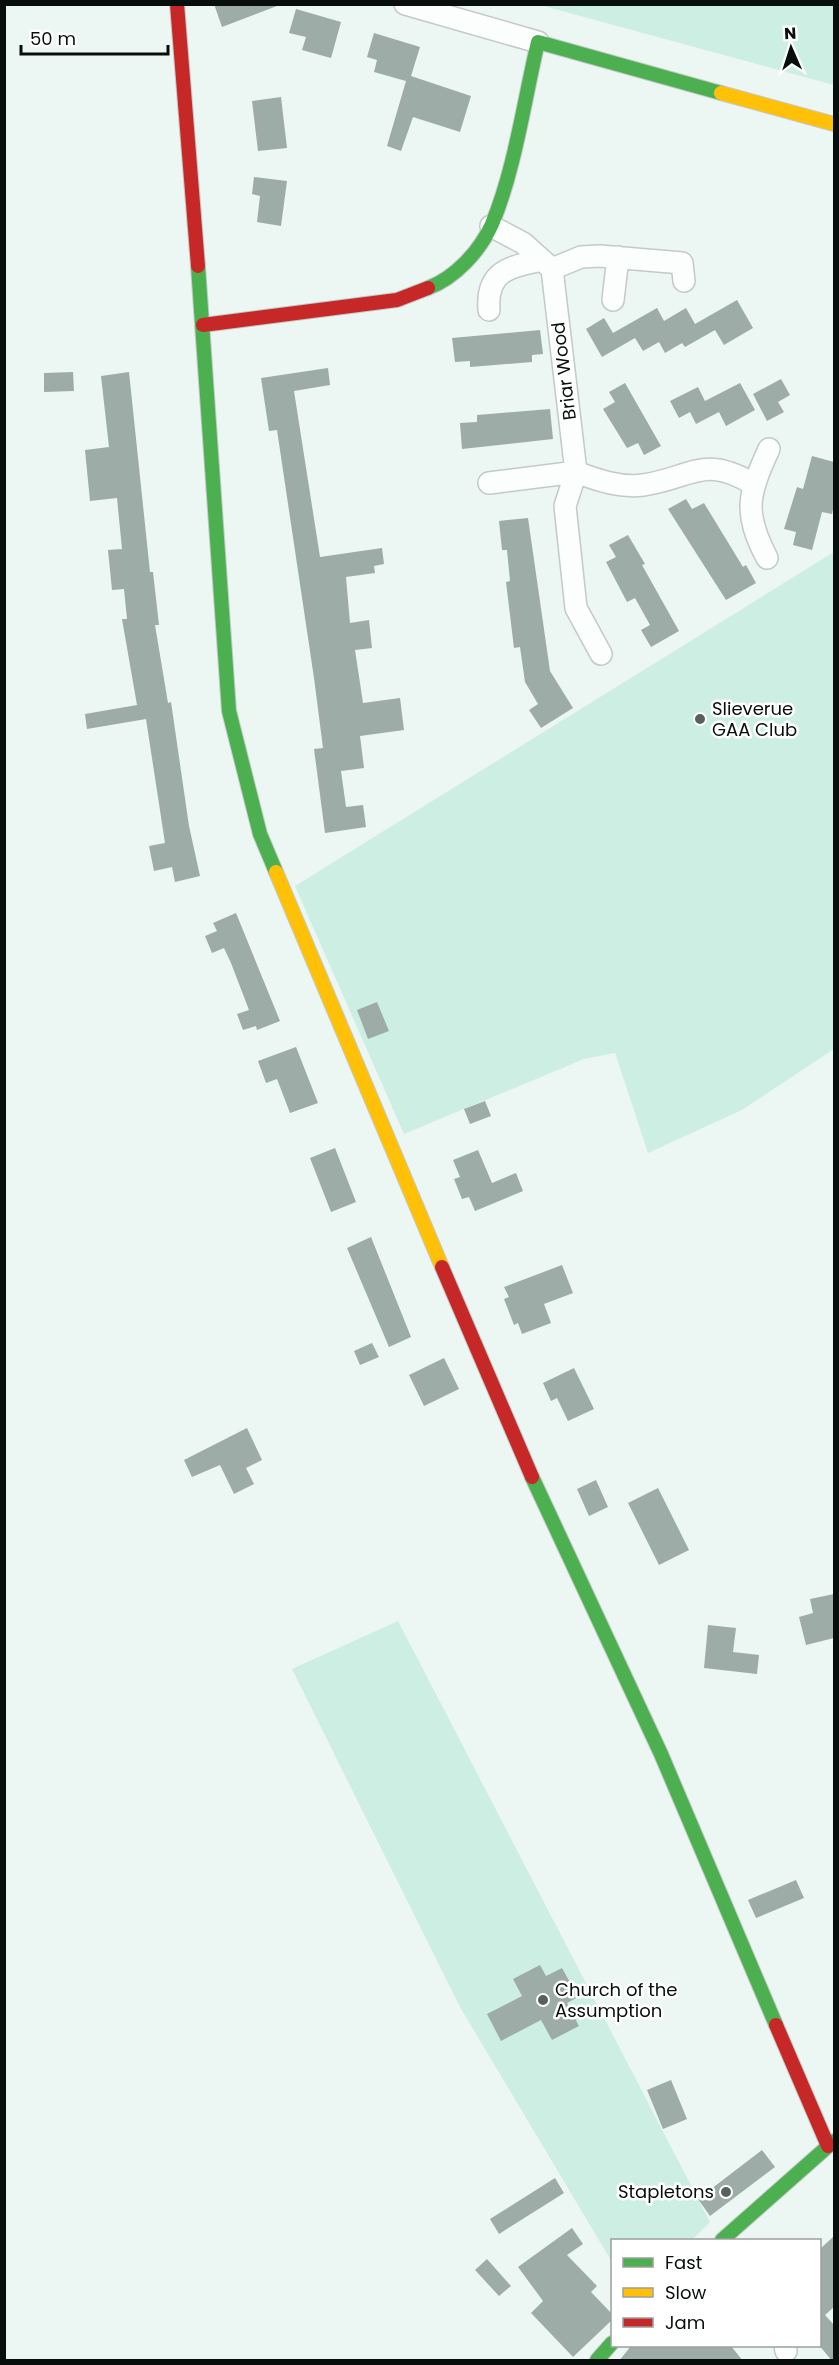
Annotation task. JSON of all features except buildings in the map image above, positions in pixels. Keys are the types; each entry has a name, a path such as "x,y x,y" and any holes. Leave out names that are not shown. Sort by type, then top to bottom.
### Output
{"street":[{"path":"177,4 203,326 230,711 260,834 512,1434 661,1754 831,2144 724,2239"},
{"path":"405,4 834,124"},
{"path":"203,326 397,300 441,283 469,259 492,226 505,184 538,42"},
{"path":"492,226 524,243 547,264"},
{"path":"489,310 488,295 492,283 505,270 580,257 618,257 682,263 684,281"},
{"path":"613,300 618,257"},
{"name":"Briar Wood","path":"547,264 576,472 565,506 576,608 601,654"},
{"path":"767,558 754,532 751,510 753,484 769,449"},
{"path":"489,483 576,472 604,483 641,485 711,468 734,473 753,484"},
{"path":"597,2361 611,2344"}],"green space":[{"path":"540,5 834,5 834,85"},
{"name":"Slieverue GAA Club","path":"834,552 834,1049 742,1110 648,1153 615,1053 584,1059 404,1134 295,886"},
{"path":"398,1621 710,2222 693,2239 611,2239 611,2260 460,2007 292,1669"}],"traffic: fast":[{"path":"428,288 448,278 466,262 481,244 492,224 513,158 538,42 721,93"},
{"path":"198,266 229,711 260,834 276,872"},
{"path":"532,1477 661,1754 776,2025"},
{"path":"723,2239 834,2141"},
{"path":"597,2360 611,2344"}],"traffic: slow":[{"path":"721,93 834,124"},
{"path":"276,872 442,1267"}],"traffic: jam":[{"path":"177,4 198,266"},
{"path":"203,325 397,300 428,288"},
{"path":"442,1267 532,1477"},
{"path":"776,2025 828,2146"}],"place":[{"name":"Slieverue GAA Club","path":"700,719"},
{"name":"Church of the Assumption","path":"543,2000"},
{"name":"Stapletons","path":"726,2192"}]}
